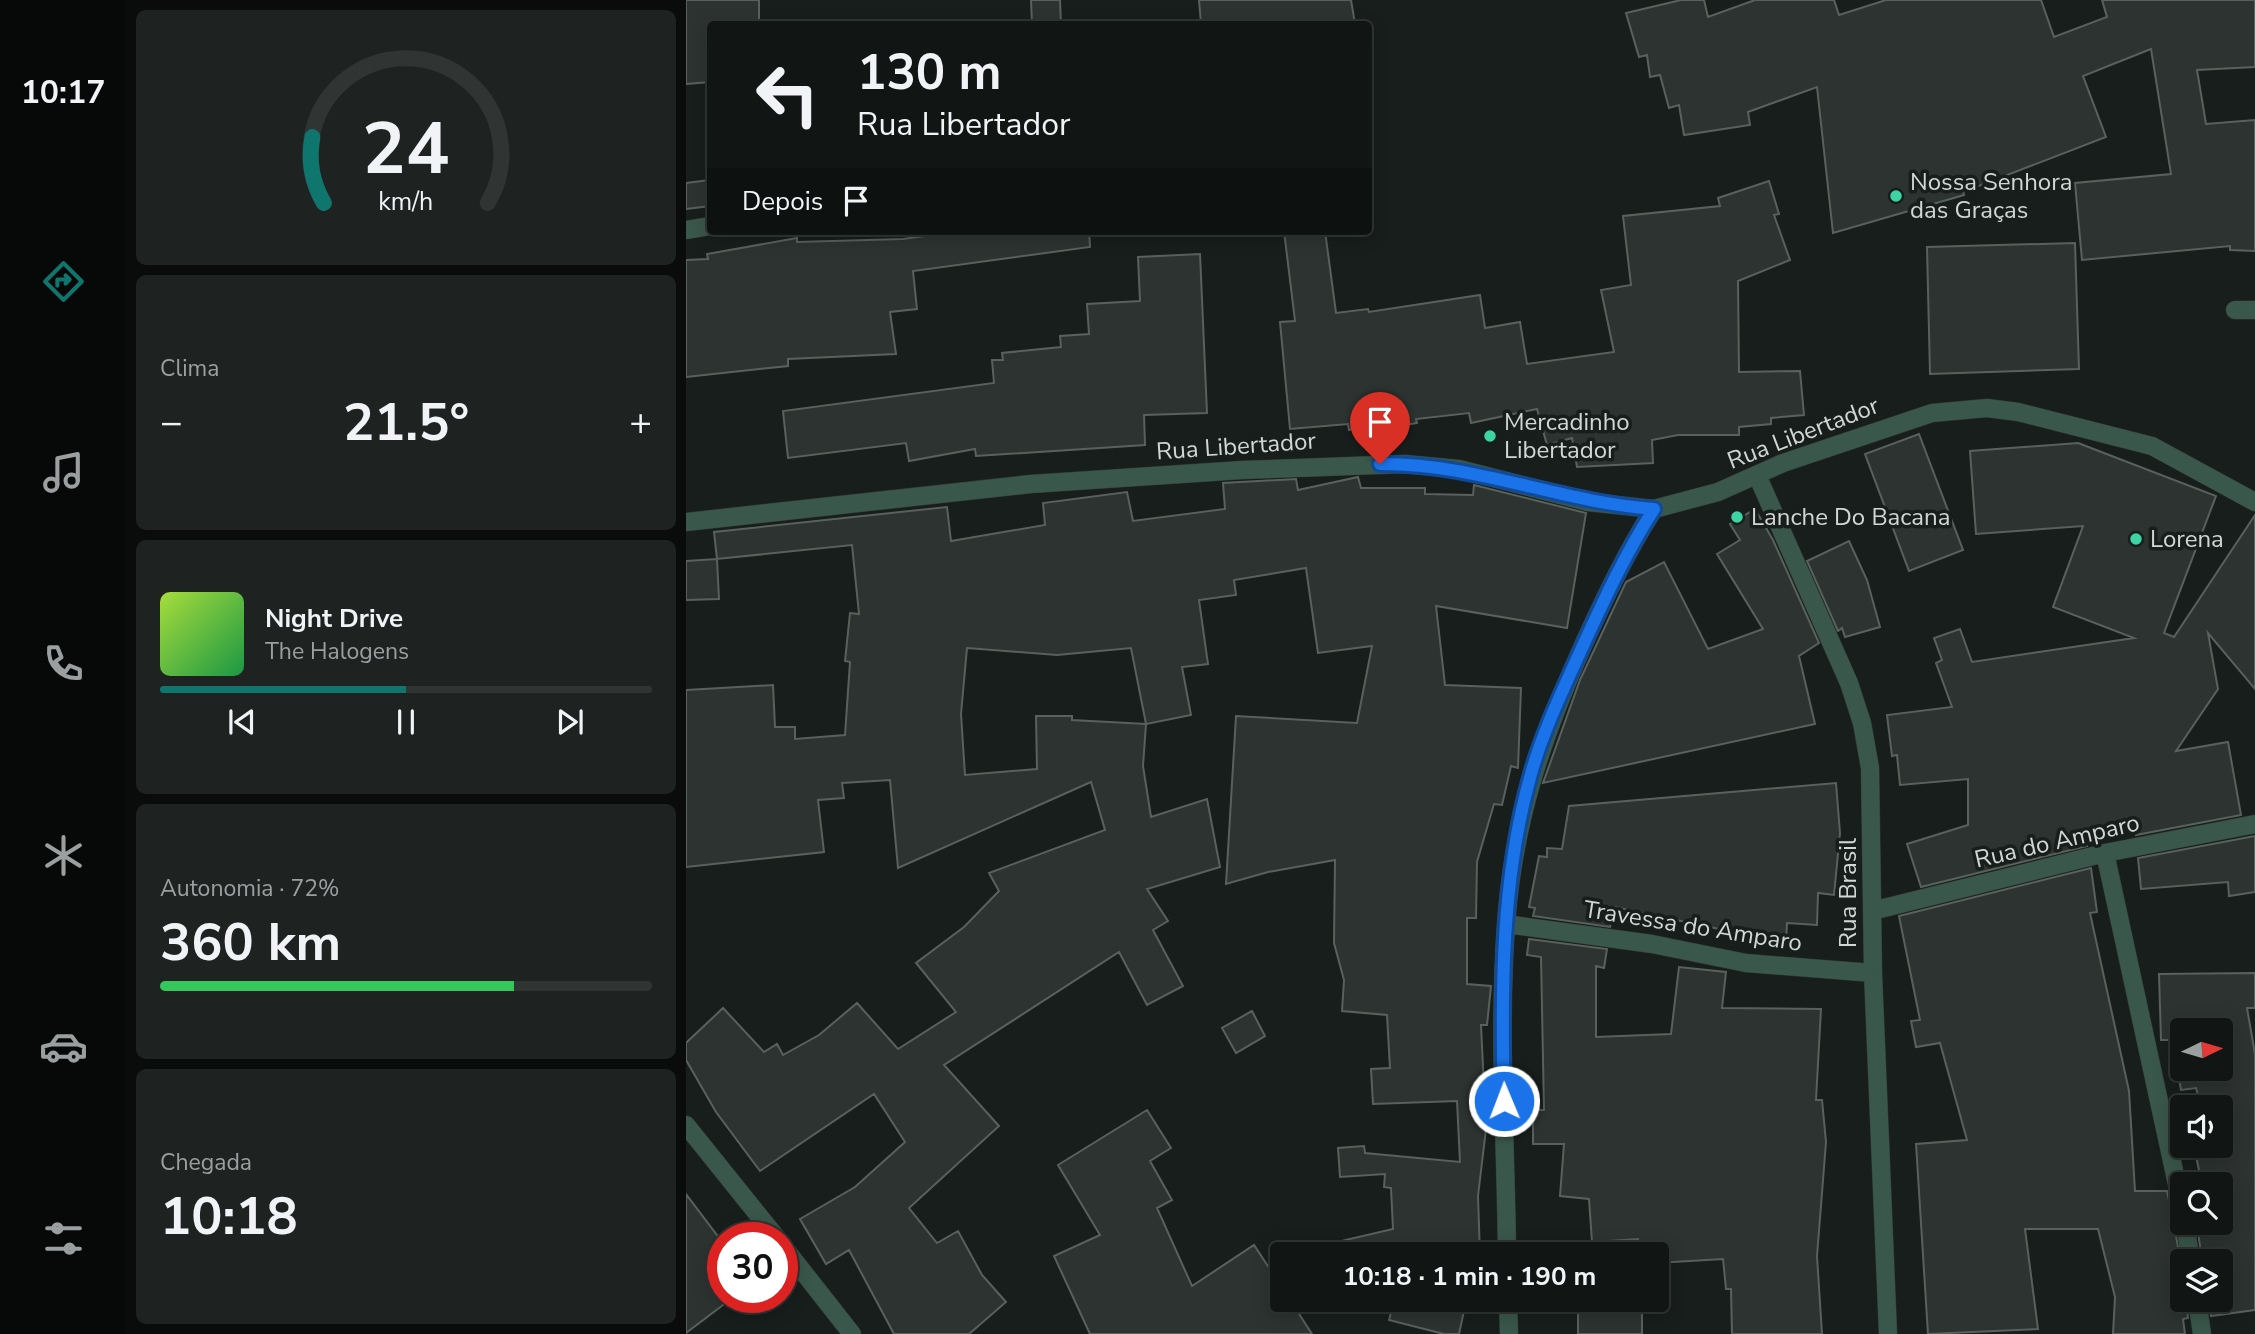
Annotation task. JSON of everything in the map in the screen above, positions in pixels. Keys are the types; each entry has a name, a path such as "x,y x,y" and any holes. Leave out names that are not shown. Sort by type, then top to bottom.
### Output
{"street":[{"path":"686,230 707,226"},
{"path":"2235,310 2255,310"},
{"name":"Rua Libertador","path":"686,522 1031,484 1242,470 1405,464 1459,469 1588,502 1654,509 1718,492 1857,436 1932,413 1987,408 2018,412 2152,446 2255,502"},
{"name":"Rua Brasil","path":"1756,475 1849,683 1862,723 1871,781 1873,973 1888,1334"},
{"path":"1507,1242 1503,1024 1506,924 1517,845 1531,774 1558,700 1613,581 1654,509"},
{"name":"Rua do Amparo","path":"1872,911 2105,853 2255,824"},
{"path":"2105,853 2174,1172"},
{"name":"Travessa do Amparo","path":"1506,924 1652,944 1746,963 1873,973"},
{"path":"686,1125 764,1222"},
{"path":"798,1265 852,1334"},
{"path":"1508,1312 1508,1334"},
{"path":"2199,1312 2202,1334"}],"building":[{"path":"686,0 759,0 759,21 707,21 707,82 686,84"},
{"path":"1031,0 1060,0 1061,21 1032,21"},
{"path":"1199,0 1351,0 1354,21 1201,21"},
{"path":"1681,0 1704,0 1708,17 1755,0 1834,0 1839,15 1886,0 2041,0 2054,37 2107,17 2102,0 2255,0 2255,67 2197,70 2206,124 2255,120 2255,251 2230,250 2230,246 2082,260 2075,183 2171,174 2151,49 2083,76 2106,137 1963,192 1964,195 1833,233 1817,87 1748,112 1750,125 1684,135 1679,105 1669,108 1660,75 1650,77 1647,55 1639,57 1626,13"},
{"path":"707,180 707,206 686,209 686,183"},
{"path":"1769,181 1779,214 1774,215 1790,260 1738,281 1739,372 1800,371 1804,415 1771,418 1771,424 1739,427 1739,435 1678,435 1652,440 1653,463 1577,467 1572,438 1547,445 1537,409 1471,423 1469,413 1416,419 1417,423 1370,431 1369,426 1349,430 1348,424 1290,429 1280,322 1295,321 1284,235 1326,235 1336,313 1368,309 1369,312 1480,295 1485,328 1520,322 1527,364 1614,352 1601,290 1631,285 1623,216 1720,206 1718,198"},
{"path":"932,235 1089,235 1090,247 913,271 917,309 890,312 896,354 788,359 788,366 686,377 686,260 708,259 707,254 797,238 797,242 903,239"},
{"path":"2075,243 2079,369 1930,374 1927,247"},
{"path":"1200,254 1207,413 1144,415 1145,445 976,456 975,449 909,461 906,443 788,458 783,411 994,383 992,360 1003,360 1002,353 1061,347 1060,336 1089,334 1087,304 1140,301 1138,257"},
{"path":"1919,434 1963,550 1909,571 1865,454"},
{"path":"2078,443 2216,496 2164,633 2174,637 2255,515 2255,689 2208,633 2218,689 2176,751 2228,742 2241,815 2136,835 2135,825 2084,833 2087,846 1921,887 1907,844 1968,825 1968,779 1900,785 1897,755 1892,756 1887,715 1952,707 1936,663 1942,660 1934,638 1960,629 1972,662 2134,638 2053,607 2083,526 1976,534 1970,451"},
{"path":"1358,477 1361,488 1425,488 1425,494 1473,495 1474,485 1586,513 1567,628 1436,606 1445,685 1521,688 1518,768 1511,766 1502,805 1494,804 1477,862 1476,918 1467,918 1467,984 1491,986 1487,1025 1481,1025 1486,1129 1478,1196 1480,1242 1337,1242 1393,1229 1391,1188 1384,1187 1385,1174 1340,1177 1338,1148 1364,1146 1365,1153 1460,1162 1457,1101 1373,1104 1371,1069 1390,1068 1387,1015 1342,1011 1344,980 1334,943 1335,860 1268,872 1226,884 1236,716 1357,723 1372,646 1318,653 1306,568 1234,580 1236,595 1199,600 1208,664 1182,667 1191,715 1146,724 1143,766 1151,817 1207,799 1220,867 1147,889 1168,921 1153,930 1183,986 1147,1005 1119,952 944,1065 999,1126 909,1208 937,1243 958,1231 982,1275 1006,1302 969,1334 894,1334 849,1250 826,1264 800,1219 855,1187 905,1142 874,1094 760,1171 716,1112 686,1060 686,1043 723,1008 764,1052 777,1044 783,1055 819,1035 857,1003 898,1049 956,1012 916,963 964,927 999,891 989,873 1105,830 1091,782 898,868 890,780 842,783 844,798 818,800 824,852 686,867 686,690 773,685 775,727 795,727 795,739 845,735 850,662 845,661 850,613 859,614 852,545 717,559 714,532 947,507 951,541 1045,525 1043,503 1127,492 1133,521 1225,509 1223,483 1296,479 1298,490","holes":["967,648 1057,655 1131,648 1146,724 1072,720 1072,716 1036,716 1037,769 965,775 961,714"]},
{"path":"1755,509 1773,540 1819,643 1799,656 1815,724 1543,783 1580,680 1626,582 1664,562 1708,649 1763,629 1717,554 1740,540 1730,524"},
{"path":"1849,541 1867,580 1880,627 1845,637 1842,628 1838,631 1807,561"},
{"path":"717,559 719,599 686,600 686,561"},
{"path":"1836,783 1840,833 1834,895 1818,893 1817,925 1787,923 1786,943 1614,907 1610,927 1533,916 1535,908 1529,907 1539,856 1547,857 1547,848 1562,849 1569,806"},
{"path":"2255,836 2255,892 2229,896 2228,882 2141,889 2138,858"},
{"path":"2091,868 2097,912 2090,913 2129,1091 2135,1191 2167,1191 2170,1235 2176,1235 2178,1249 2170,1249 2170,1312 2187,1312 2188,1318 2183,1319 2185,1334 2113,1334 2115,1297 2098,1229 2025,1229 2038,1329 1928,1334 1916,1144 1967,1140 1940,1043 1916,1047 1911,1021 1920,1020 1899,916"},
{"path":"1529,939 1607,949 1604,968 1596,966 1596,1037 1671,1034 1679,967 1726,972 1722,1008 1821,1009 1816,1100 1822,1100 1826,1142 1817,1256 1822,1334 1732,1334 1731,1289 1726,1289 1723,1259 1669,1262 1669,1242 1638,1242 1638,1239 1592,1242 1589,1199 1560,1196 1564,1144 1533,1144 1533,1110 1544,1110 1541,957 1527,955"},
{"path":"2255,973 2255,1008 2247,1008 2255,1054 2255,1310 2211,1316 2210,1312 2233,1312 2233,1249 2200,1249 2199,1235 2233,1235 2233,1172 2199,1172 2196,1158 2233,1158 2233,1095 2198,1095 2196,1088 2181,1090 2180,1082 2233,1082 2233,1018 2170,1018 2170,1040 2161,1040 2159,974"},
{"path":"1252,1011 1265,1036 1236,1053 1222,1028"},
{"path":"1147,1110 1171,1148 1150,1161 1172,1200 1157,1208 1192,1286 1254,1245 1270,1269 1270,1312 1298,1312 1312,1334 1090,1334 1054,1256 1100,1235 1058,1165"},
{"path":"686,1194 707,1222 707,1313 712,1313 686,1333"},
{"path":"1391,1312 1464,1312 1459,1334 1444,1334 1389,1320"},
{"path":"1578,1312 1642,1312 1642,1334 1578,1334"}],"place":[{"name":"Nossa Senhora das Graças","path":"1896,196"},
{"name":"Mercadinho Libertador","path":"1490,436"},
{"name":"Lanche Do Bacana","path":"1737,517"},
{"name":"Lorena","path":"2136,539"}],"route":[{"path":"1380,464 1459,469 1588,502 1654,509 1618,570 1558,700 1531,774 1517,845 1506,924 1504,1101"}]}
